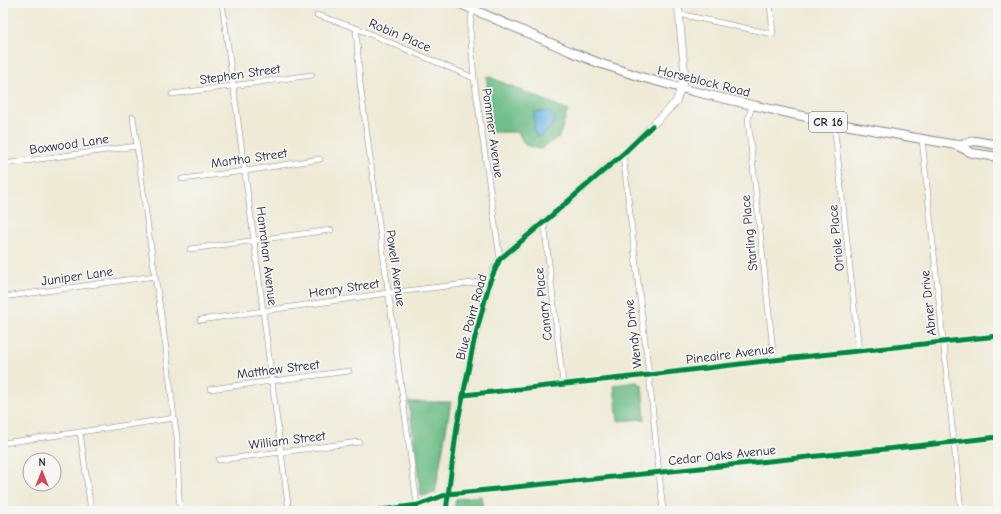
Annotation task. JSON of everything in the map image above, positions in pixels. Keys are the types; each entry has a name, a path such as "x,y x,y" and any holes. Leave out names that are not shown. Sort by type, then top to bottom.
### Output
{"main road":[{"name":"Horseblock Road","path":"458,3 574,54 641,77 752,105 834,123 956,145 972,153 998,157"},
{"name":"Horseblock Road","path":"956,145 974,141 998,145"}],"street":[{"name":"Hanrahan Avenue","path":"222,3 289,511"},
{"name":"Blue Point Road","path":"446,511 457,426 474,341 490,281 500,259 624,154 676,102 685,76 678,3"},
{"path":"679,14 773,34 770,3"},
{"name":"Pommer Avenue","path":"473,9 470,29 474,78 500,259"},
{"name":"Robin Place","path":"317,15 356,28 474,78"},
{"name":"Powell Avenue","path":"356,28 360,82 418,508"},
{"name":"Stephen Street","path":"172,94 312,75"},
{"name":"Starling Place","path":"752,105 748,120 774,360"},
{"path":"133,117 177,436 179,499 181,511"},
{"name":"Oriole Place","path":"834,123 859,351"},
{"name":"Abner Drive","path":"922,140 962,511"},
{"name":"Boxwood Lane","path":"3,164 137,146"},
{"name":"Wendy Drive","path":"624,154 663,511"},
{"name":"Martha Street","path":"182,179 320,159"},
{"name":"Canary Place","path":"544,222 563,383"},
{"path":"190,249 331,230"},
{"name":"Juniper Lane","path":"3,297 155,276"},
{"name":"Henry Street","path":"200,320 263,310 490,281"},
{"name":"Pineaire Avenue","path":"464,395 998,336"},
{"name":"Matthew Street","path":"210,389 349,371"},
{"path":"3,443 174,418"},
{"path":"80,432 91,511"},
{"name":"Cedar Oaks Avenue","path":"373,511 418,508 448,494 998,437"},
{"name":"William Street","path":"219,460 358,442"}],"green space":[{"path":"487,76 568,110 559,137 540,149 525,145 518,132 488,132"},
{"path":"637,382 642,385 645,419 618,421 614,385"},
{"path":"409,402 451,402 435,493 421,496"},
{"path":"481,496 483,511 454,511 456,499"}],"water":[{"path":"534,112 550,112 554,117 554,123 543,135 536,136 534,129"}],"cycle path":[{"path":"446,511 457,426 474,341 490,281 500,259 623,154 652,126"},
{"path":"464,395 998,336"},
{"path":"373,511 418,505 448,494 998,437"}]}
